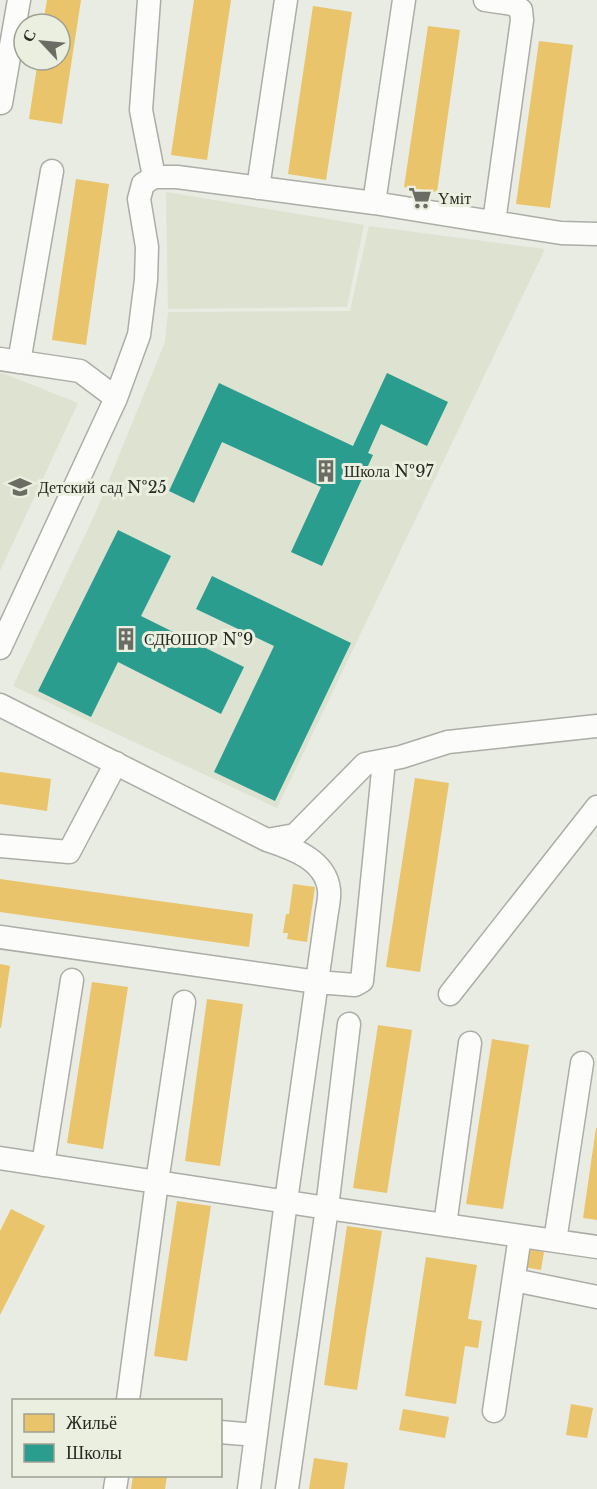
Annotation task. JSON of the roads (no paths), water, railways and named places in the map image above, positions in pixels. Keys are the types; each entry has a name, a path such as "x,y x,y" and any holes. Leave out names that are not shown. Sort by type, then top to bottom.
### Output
{"street":[{"path":"1,104 19,0"},
{"path":"149,0 141,110 154,177"},
{"path":"258,188 286,0"},
{"path":"374,203 404,0"},
{"path":"485,0 513,4 521,10 522,20 494,222"},
{"path":"51,171 10,360 80,371 116,398"},
{"path":"0,648 116,398 139,335 146,280 147,247 139,199 143,184 154,177 177,177 374,203 561,232 597,234"},
{"path":"0,705 267,840 290,848 311,860 326,875 329,891 249,1489"},
{"path":"267,840 295,835 365,765 401,757 448,742 597,726"},
{"path":"0,937 355,986 362,981 384,761"},
{"path":"0,846 69,852 116,763"},
{"path":"450,994 597,807"},
{"path":"43,1165 72,980"},
{"path":"128,1399 184,1002"},
{"path":"287,1489 327,1208 349,1024"},
{"path":"445,1225 470,1043"},
{"path":"555,1241 582,1063"},
{"path":"0,1158 597,1247"},
{"path":"494,1411 520,1236"},
{"path":"514,1280 597,1297"},
{"path":"222,1432 256,1435"}],"place":[{"name":"Үміт","path":"420,198"},
{"name":"Школа №97","path":"326,471"},
{"name":"Детский сад №25","path":"20,487"},
{"name":"СДЮШОР №9","path":"126,639"}]}
